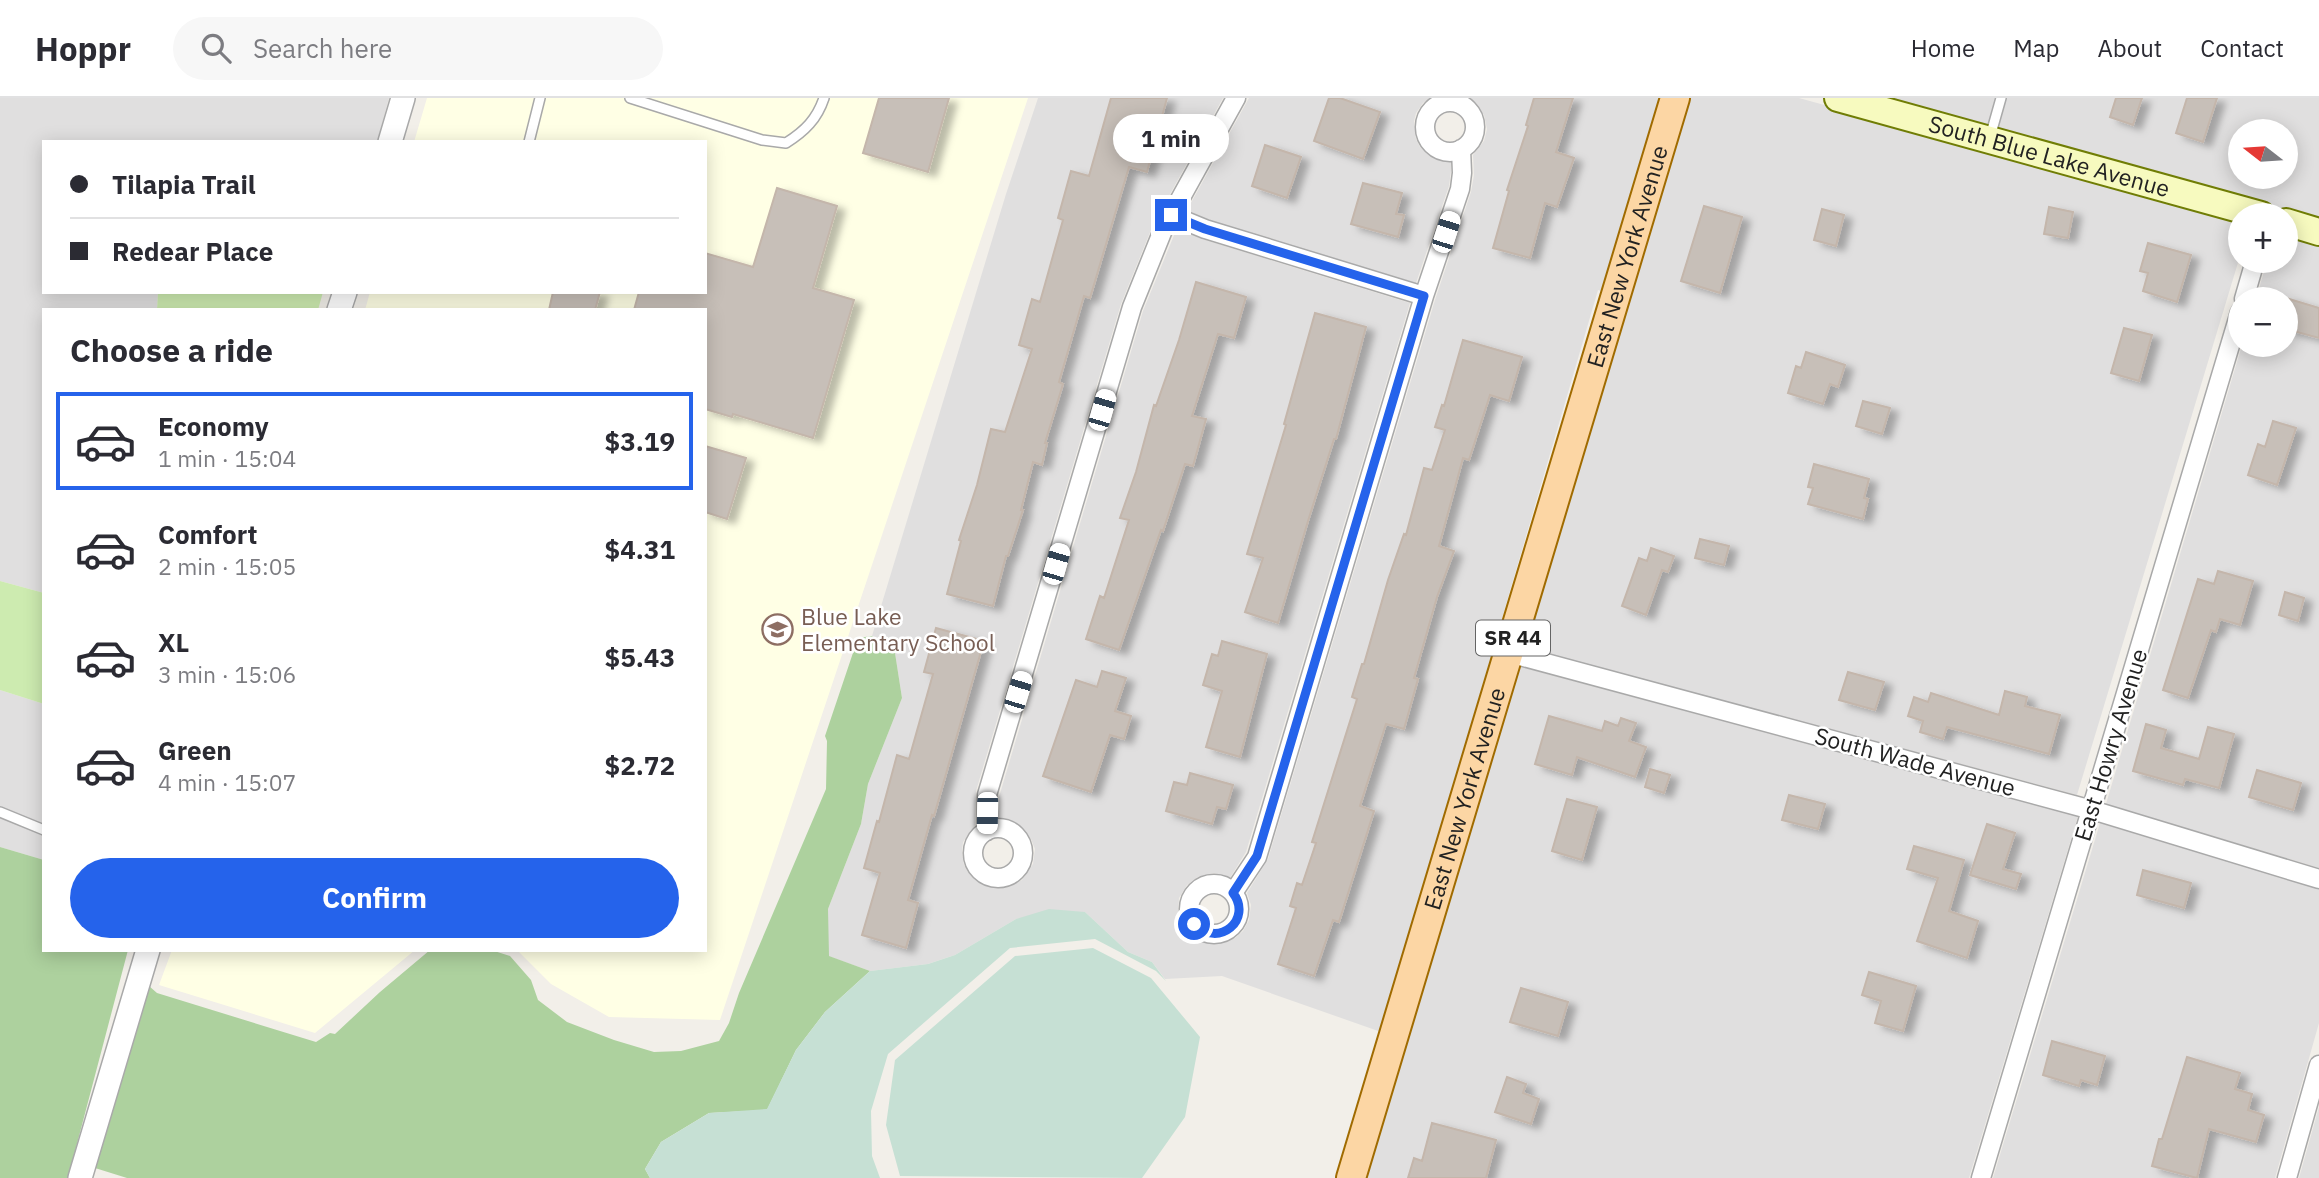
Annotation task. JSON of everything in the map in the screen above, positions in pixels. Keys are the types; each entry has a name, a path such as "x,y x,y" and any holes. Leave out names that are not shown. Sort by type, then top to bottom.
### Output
{"main road":[{"name":"East New York Avenue","path":"1351,1178 1675,98"},
{"name":"South Blue Lake Avenue","path":"1838,98 2228,206"},
{"path":"2298,226 2319,232"}],"street":[{"path":"391,140 403,98"},
{"path":"987,831 987,795 1124,334 1171,215 1236,98"},
{"path":"1233,893 1257,856 1424,296 1460,189 1461,149"},
{"path":"1171,215 1205,229 1424,296"},
{"name":"East Howry Avenue","path":"1981,1178 2228,352"},
{"name":"South Wade Avenue","path":"1508,653 2092,810 2319,878"},
{"path":"80,1178 147,952"},
{"path":"2287,1178 2319,1065"}],"lane":[{"path":"530,140 540,98"},
{"path":"630,98 762,140 786,143 809,127 820,111 824,98"},
{"path":"1989,139 2001,98"},
{"path":"0,812 42,829"}],"shaded area":[{"path":"0,98 389,98 378,140 42,140 42,294 158,294 157,308 42,308 42,592 0,581"},
{"name":"Blue Lake Elementary School","path":"427,98 1028,98 720,1020 609,1017 551,984 519,952 707,952 707,308 366,308 369,294 707,294 707,140 415,140"},
{"path":"1038,98 1223,98 1153,225 1121,304 976,791 975,825 963,842 964,865 982,884 1009,887 1022,880 1033,864 1035,849 1031,839 1018,824 998,817 999,797 1143,311 1177,228 1202,239 1410,303 1246,852 1230,878 1214,873 1198,877 1187,885 1179,898 1178,913 1184,928 1196,939 1213,944 1235,938 1249,920 1251,905 1247,893 1268,859 1435,300 1471,192 1473,155 1484,141 1487,129 1484,115 1470,98 1663,98 1605,292 1598,290 1381,1032 1222,976 1165,979 1152,962 1128,952 1085,912 1016,919 955,955 928,964 870,971 828,956 828,909 861,824 868,784 902,698 895,653 872,636 1006,194"},
{"path":"1249,98 1430,98 1416,113 1416,139 1420,147 1432,157 1451,162 1451,171 1449,186 1416,283 1209,220 1187,210"},
{"path":"1687,98 1799,98 2228,217 2228,273 2235,273 2231,287 2228,287 2228,296 2077,795 1523,647"},
{"path":"1877,98 2319,98 2319,222 2298,216 2298,203 2254,203"},
{"path":"2298,237 2319,243 2319,868 2106,804 2238,357 2298,357 2298,287 2259,287 2264,273 2298,273"},
{"path":"1517,666 2078,816 1969,1178 1363,1178"},
{"path":"0,690 42,703 42,859 0,847"},
{"path":"2100,823 2319,889 2319,1023 2275,1178 1993,1178"},
{"path":"1049,909 1085,912 1128,952 1152,962 1166,981 1156,971 1095,939 1010,948 888,1054 871,1111 872,1156 880,1178 650,1178 645,1169 661,1142 709,1113 767,1109 796,1050 825,1012 870,971 928,964 955,955 1016,919"},
{"path":"1093,948 1151,978 1200,1037 1185,1117 1142,1178 900,1176 886,1125 895,1060 1015,956"},
{"path":"171,952 413,952 315,1033 159,985"},
{"path":"2319,1107 2319,1178 2299,1178"}],"green space":[{"path":"158,294 322,294 319,308 157,308"},
{"path":"0,581 42,592 42,703 0,690"},
{"path":"872,636 895,653 902,698 868,784 861,824 828,909 829,956 870,971 825,1012 796,1050 767,1110 709,1113 661,1142 645,1169 650,1178 127,1178 95,1168 149,986 157,993 316,1042 330,1033 335,1034 428,952 497,952 510,956 531,980 538,1000 567,1022 654,1052 681,1051 719,1041 729,1023 739,993 826,789 825,736 858,638"},
{"path":"0,847 42,859 42,952 127,952 68,1178 0,1178"}],"building":[{"path":"879,98 949,98 928,172 863,153"},
{"path":"1111,98 1167,98 1147,172 1129,167 1090,298 1084,296 1059,382 1063,384 1045,443 1042,465 1033,462 1023,510 1006,556 993,606 947,594 961,541 959,540 991,429 1005,432 1032,349 1019,345 1032,299 1040,302 1063,220 1058,218 1071,171 1089,176"},
{"path":"1329,98 1340,98 1380,112 1363,159 1314,141"},
{"path":"1534,98 1573,98 1556,152 1574,158 1557,207 1545,203 1530,258 1493,248"},
{"path":"2116,98 2142,98 2133,125 2110,117"},
{"path":"2187,98 2217,98 2203,142 2176,133"},
{"path":"1265,145 1301,157 1287,198 1252,186"},
{"path":"1363,183 1402,193 1396,214 1404,215 1398,237 1351,224"},
{"path":"777,188 837,206 813,288 854,300 813,438 733,414 732,417 707,410 707,308 635,308 638,294 707,294 707,254 753,267"},
{"path":"1704,206 1742,217 1720,293 1681,281"},
{"path":"2049,207 2073,212 2068,238 2044,234"},
{"path":"1822,209 1844,215 1836,246 1814,240"},
{"path":"2148,243 2191,255 2177,302 2143,291 2148,273 2140,271"},
{"path":"1196,282 1246,297 1234,338 1218,334 1192,416 1206,419 1193,466 1185,464 1119,650 1086,639 1100,596 1104,598 1129,520 1120,518 1154,405 1156,406 1179,340"},
{"path":"553,294 599,294 596,308 549,308"},
{"path":"2298,302 2319,308 2319,338 2298,332"},
{"path":"1315,313 1366,327 1336,439 1278,623 1245,612 1263,558 1247,554 1286,425 1284,424"},
{"path":"2124,328 2152,335 2139,381 2111,373"},
{"path":"1463,340 1522,357 1509,401 1490,395 1469,460 1463,458 1439,546 1454,551 1437,597 1414,678 1418,679 1404,729 1386,724 1360,806 1374,811 1339,922 1333,920 1314,976 1278,964 1296,908 1290,906 1297,883 1302,885 1316,843 1312,842 1357,699 1352,697 1388,580 1404,534 1406,535 1424,468 1432,470 1445,430 1435,427 1442,405 1444,406"},
{"path":"1806,352 1845,365 1838,387 1830,384 1823,404 1788,393 1796,366 1801,368"},
{"path":"1863,401 1890,408 1882,434 1856,426"},
{"path":"2273,421 2296,428 2277,485 2248,475 2258,444 2265,447"},
{"path":"707,447 746,458 727,519 707,513"},
{"path":"1814,464 1869,479 1864,498 1868,499 1863,519 1808,504 1813,488 1808,487"},
{"path":"1700,539 1729,546 1724,565 1695,558"},
{"path":"1651,548 1674,556 1668,572 1662,570 1646,615 1622,606 1639,558 1647,561"},
{"path":"2218,571 2253,581 2240,625 2220,619 2216,632 2211,630 2188,698 2163,690 2198,579 2214,584"},
{"path":"2285,592 2304,598 2298,621 2279,615"},
{"path":"936,628 984,641 908,900 918,903 906,948 862,935 880,873 864,868 897,755 909,759 933,674 924,672"},
{"path":"1222,641 1267,654 1240,757 1206,747 1222,691 1203,685 1212,654 1218,656"},
{"path":"1102,671 1126,678 1115,711 1131,716 1124,739 1110,735 1091,792 1043,776 1076,680 1097,687"},
{"path":"1848,672 1884,682 1875,710 1839,700"},
{"path":"2005,691 2027,697 2025,706 2060,715 2049,754 1947,727 1943,739 1920,732 1923,721 1908,716 1914,697 1928,702 1931,693 1999,715"},
{"path":"1549,716 1602,731 1605,721 1618,726 1621,718 1636,723 1629,741 1646,747 1635,777 1577,757 1572,775 1535,764"},
{"path":"2146,724 2166,730 2161,748 2199,759 2208,727 2234,734 2219,788 2185,779 2183,785 2133,771"},
{"path":"1650,769 1670,775 1664,793 1645,787"},
{"path":"2257,770 2301,783 2293,810 2249,797"},
{"path":"1190,773 1233,785 1226,809 1217,807 1212,824 1166,811 1174,782 1187,785"},
{"path":"1789,795 1825,804 1818,829 1782,820"},
{"path":"1567,799 1597,807 1582,860 1552,851"},
{"path":"1987,824 2015,833 2003,869 2021,874 2016,889 1970,875"},
{"path":"1914,846 1964,860 1949,911 1978,921 1967,958 1917,941 1938,878 1907,869"},
{"path":"2143,870 2191,883 2184,908 2137,895"},
{"path":"1869,972 1916,986 1903,1031 1875,1023 1881,1001 1862,995"},
{"path":"1521,988 1568,1002 1558,1036 1510,1022"},
{"path":"2052,1041 2105,1056 2097,1085 2081,1080 2079,1086 2043,1075"},
{"path":"2187,1057 2240,1073 2235,1089 2252,1094 2248,1110 2264,1115 2256,1142 2209,1129 2197,1178 2152,1166"},
{"path":"1507,1077 1526,1084 1523,1093 1539,1099 1531,1124 1495,1112"},
{"path":"1432,1123 1496,1140 1486,1178 1408,1178 1414,1158 1422,1161"}],"place":[{"name":"Blue Lake Elementary School","path":"778,630"}],"route":[{"path":"1171,215 1205,229 1424,296 1257,856 1233,893 1239,905 1238,918 1230,929 1220,934 1208,933 1194,924"}]}
